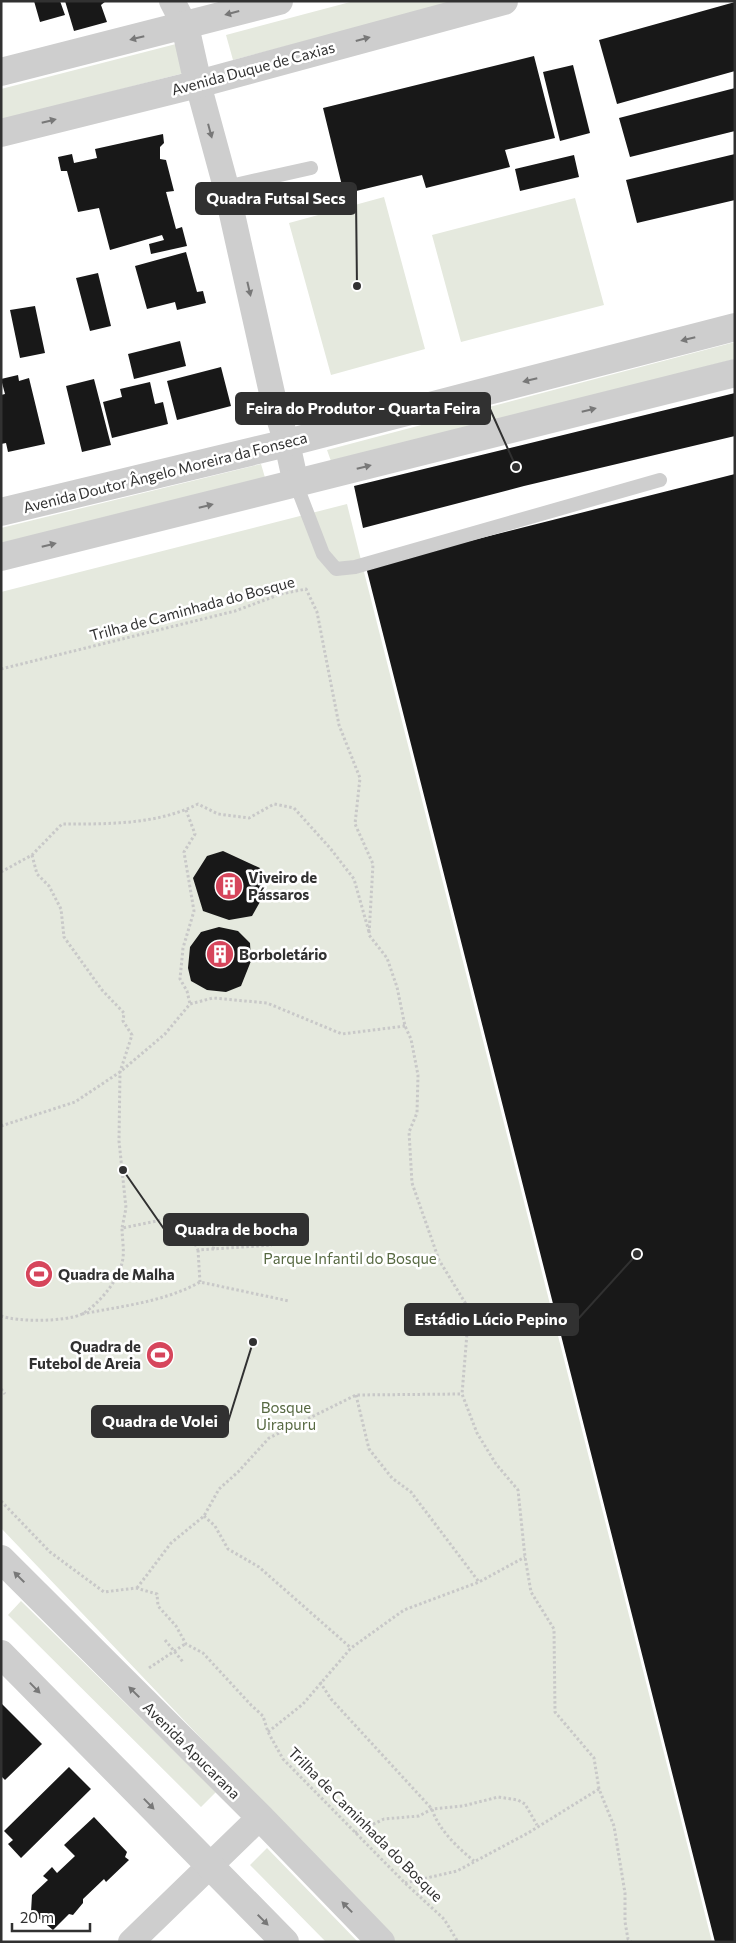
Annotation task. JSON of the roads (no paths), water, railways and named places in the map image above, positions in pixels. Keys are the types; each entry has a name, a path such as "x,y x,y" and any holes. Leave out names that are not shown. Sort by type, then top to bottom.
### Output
{"street":[{"path":"172,1 185,26 198,84 226,187 274,402 287,443 296,484"},
{"path":"1,72 279,1"},
{"name":"Avenida Duque de Caxias","path":"1,133 198,84 504,1"},
{"name":"Avenida Doutor Ângelo Moreira da Fonseca","path":"1,512 287,443 735,327"},
{"path":"1,557 735,373"},
{"name":"Avenida Apucarana","path":"1,1559 260,1817 381,1942"},
{"path":"1,1654 285,1942"},
{"path":"131,1942 260,1817"}],"lane":[{"path":"226,187 311,168"},
{"path":"296,484 323,554 336,568 355,567 660,480"}],"place":[{"name":"Quadra Futsal Secs","path":"357,286"},
{"name":"Feira do Produtor - Quarta Feira","path":"516,467"},
{"name":"Viveiro de Pássaros","path":"229,886"},
{"name":"Borboletário","path":"220,954"},
{"name":"Quadra de bocha","path":"123,1170"},
{"name":"Estádio Lúcio Pepino","path":"637,1254"},
{"name":"Quadra de Malha","path":"39,1274"},
{"name":"Quadra de Volei","path":"253,1342"},
{"name":"Quadra de Futebol de Areia","path":"160,1355"}],"park label":[{"name":"Parque Infantil do Bosque","path":"350,1258"},
{"name":"Bosque Uirapuru","path":"286,1416"}]}
